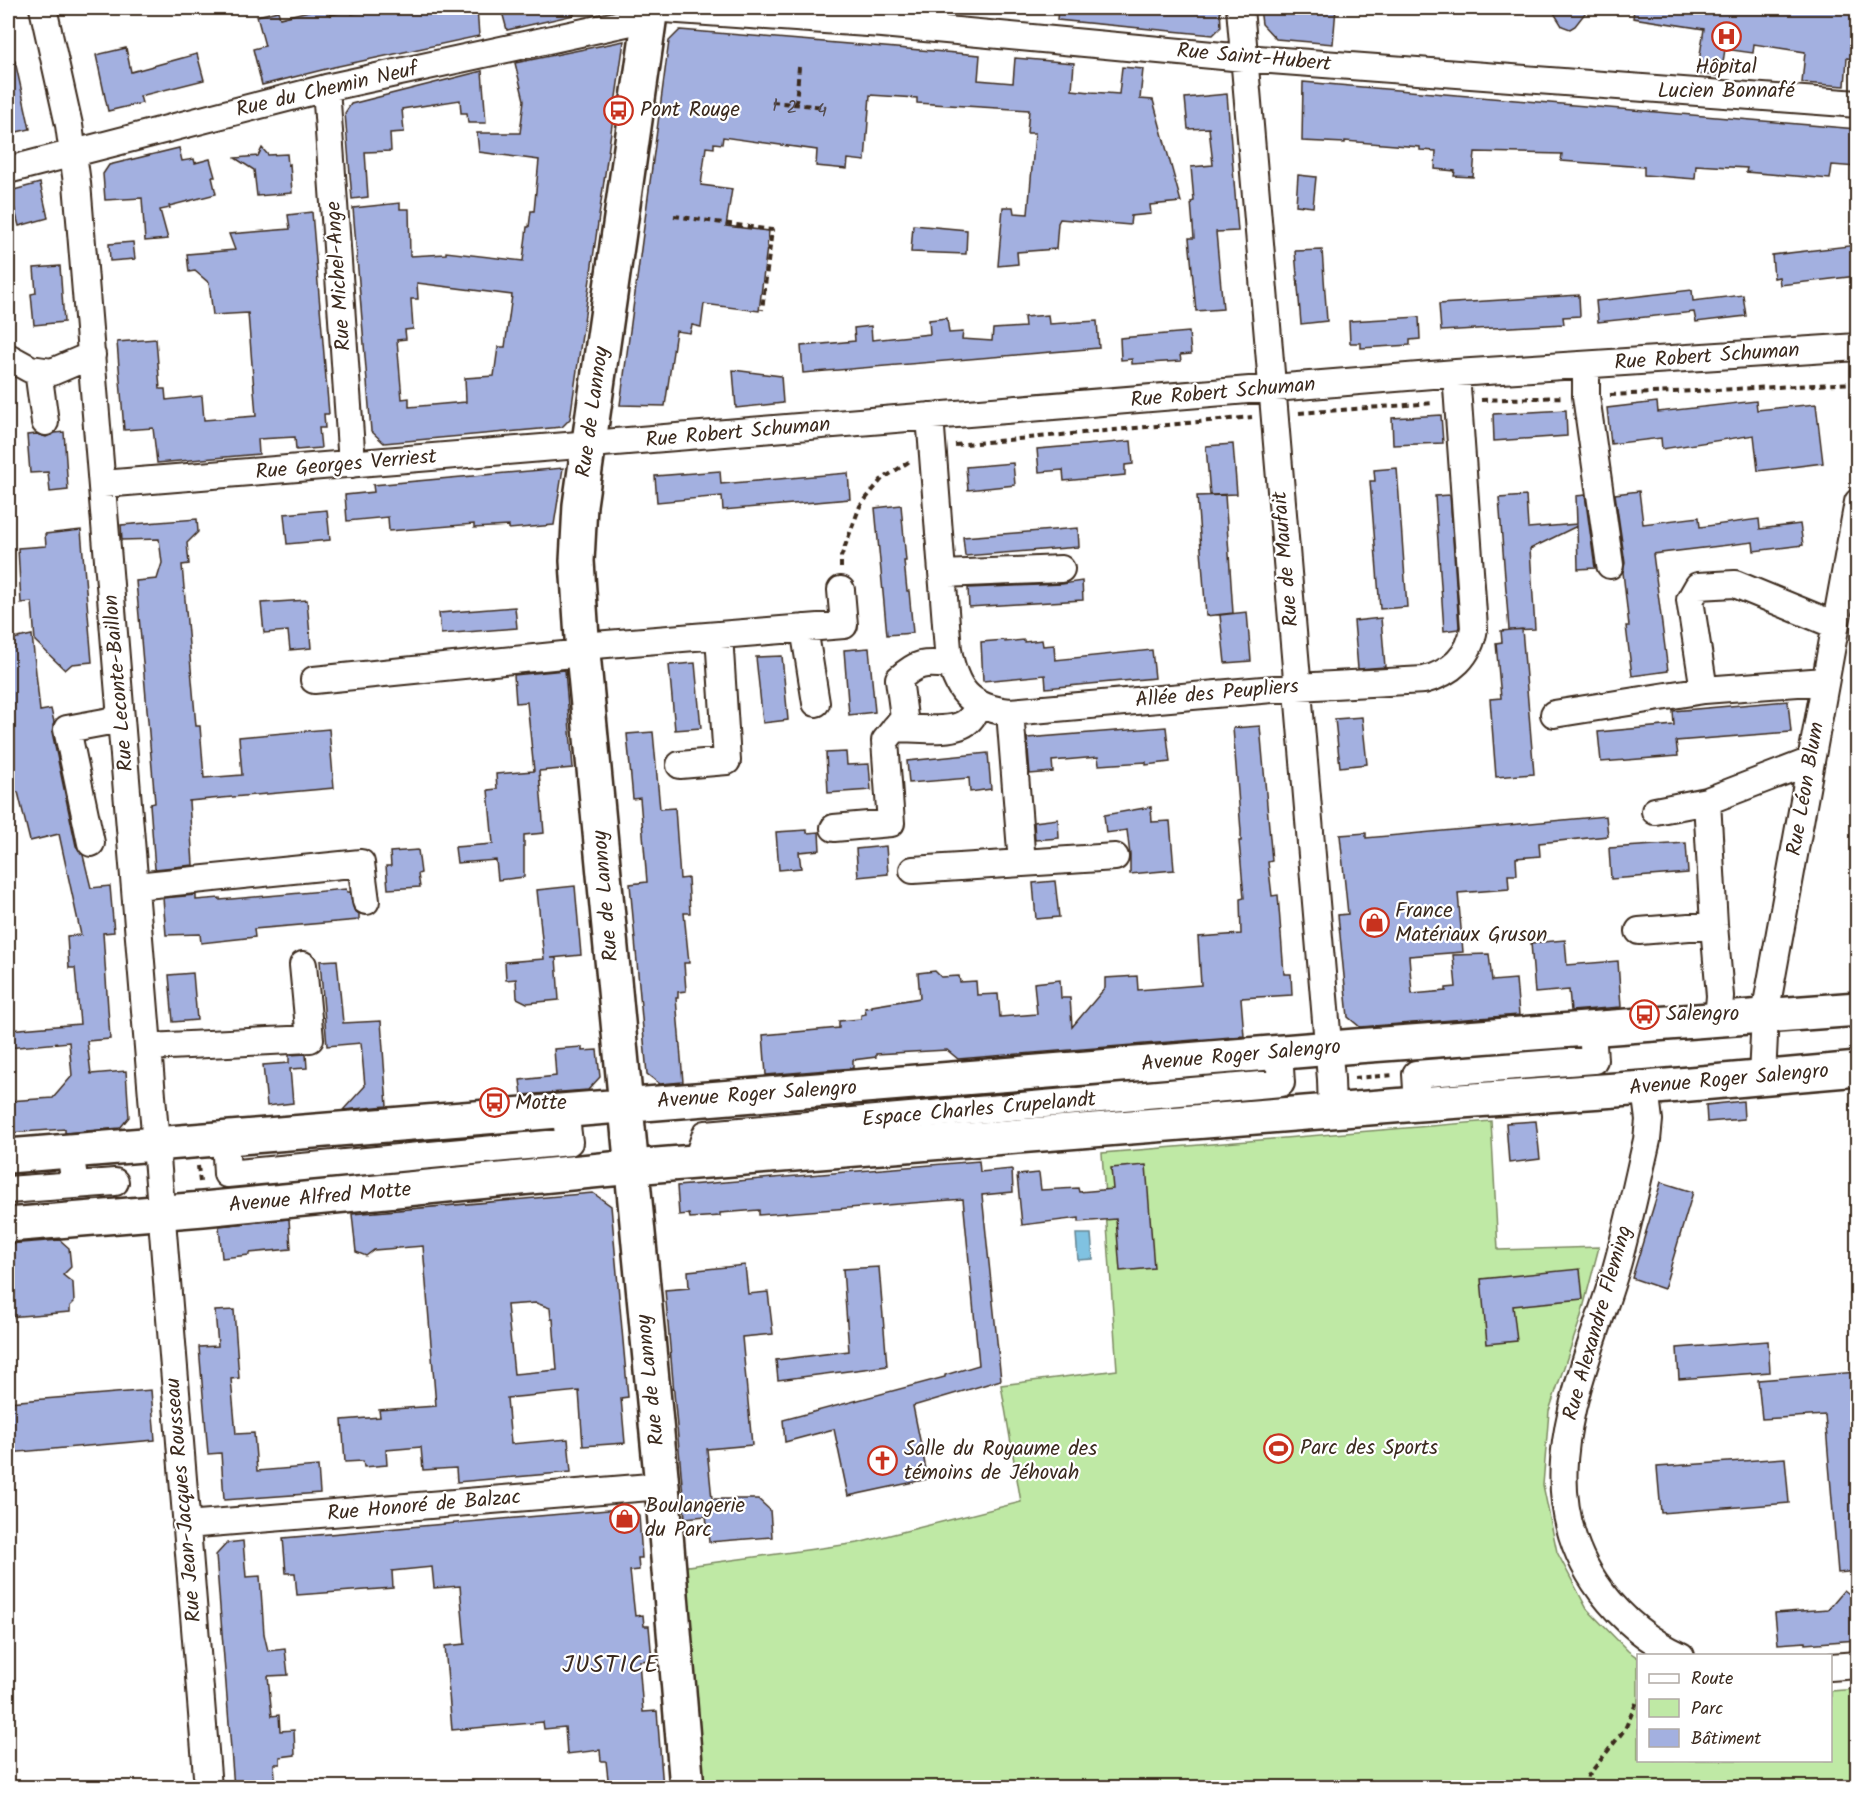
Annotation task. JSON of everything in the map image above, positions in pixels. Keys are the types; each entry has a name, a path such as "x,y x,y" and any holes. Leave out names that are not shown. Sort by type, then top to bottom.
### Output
{"main road":[{"name":"Rue de Lannoy","path":"650,11 588,445 577,561 583,649 662,1486 687,1788"},
{"name":"Avenue Roger Salengro","path":"626,1106 1049,1088 1280,1069 1328,1049 1857,1009"},
{"name":"Avenue Roger Salengro","path":"632,1167 1332,1112 1417,1089 1645,1089 1857,1069"},
{"path":"8,1156 626,1106"},
{"name":"Avenue Alfred Motte","path":"8,1225 161,1213 632,1167"}],"street":[{"name":"Rue Leconte-Baillon","path":"43,8 74,154 103,484 161,1213"},
{"name":"Rue de Maufait","path":"1240,8 1332,1112"},
{"name":"Rue du Chemin Neuf","path":"8,170 326,88 650,11"},
{"name":"Rue Saint-Hubert","path":"650,11 884,16 1244,58 1857,104"},
{"name":"Rue Michel-Ange","path":"326,88 352,464"},
{"name":"Rue Robert Schuman","path":"588,445 1456,374 1857,347"},
{"path":"8,357 30,369 52,372 92,355"},
{"path":"1586,365 1586,396 1610,565"},
{"path":"38,370 45,422"},
{"name":"Allée des Peupliers","path":"979,705 1010,712 1297,687 1424,680 1437,677 1453,667 1468,649 1472,639 1474,616 1456,374"},
{"path":"896,728 942,729 963,724 970,720 979,705 962,690 951,665 930,416"},
{"name":"Rue Georges Verriest","path":"103,484 588,445"},
{"name":"Rue Léon Blum","path":"1761,1077 1765,1016 1857,502"},
{"path":"943,574 1061,568"},
{"path":"1704,690 1690,600 1698,586 1735,585 1835,625"},
{"path":"314,680 583,649 844,625 841,590"},
{"path":"804,628 816,703"},
{"path":"680,765 727,761 719,635"},
{"path":"834,828 891,823 885,741 904,717 899,679 911,668 927,664 951,665"},
{"path":"1554,714 1704,690 1826,681"},
{"path":"1010,712 1022,863"},
{"path":"91,843 67,729 121,719"},
{"path":"1655,811 1707,801 1811,761"},
{"path":"1707,801 1713,925 1720,996 1718,1019"},
{"path":"913,870 1115,856"},
{"path":"136,886 361,863 366,901"},
{"path":"1639,931 1713,925"},
{"path":"149,1047 310,1039 303,965"},
{"path":"1417,1089 1594,1060 1592,1030"},
{"name":"Espace Charles Crupelandt","path":"696,1163 706,1134 1049,1088"},
{"name":"Rue Alexandre Fleming","path":"1645,1089 1649,1120 1647,1140 1616,1267 1571,1407 1564,1471 1564,1498 1574,1539 1587,1570 1597,1585 1617,1610 1638,1630 1662,1647 1678,1654"},
{"path":"70,1151 75,1185"},
{"path":"8,1190 115,1182"},
{"name":"Rue Jean-Jacques Rousseau","path":"161,1213 208,1788"},
{"name":"Rue Honoré de Balzac","path":"186,1525 662,1486"},
{"path":"1832,1667 1857,1665"}],"path":[{"path":"796,104 799,67"},
{"path":"772,102 826,107"},
{"path":"674,216 772,230 762,310"},
{"path":"841,590 841,557 860,506 881,480 932,447 1274,415 1459,401 1857,383"},
{"path":"203,1209 210,1140"},
{"path":"1585,1788 1588,1776 1625,1729 1637,1700"}],"green space":[{"name":"Parc des Sports","path":"1491,1121 1498,1250 1599,1247 1580,1320 1549,1411 1543,1485 1557,1552 1587,1609 1637,1657 1637,1762 1832,1762 1832,1691 1857,1689 1857,1787 705,1787 681,1567 858,1543 1021,1502 1001,1385 1117,1370 1102,1153"}],"water":[{"path":"1076,1234 1091,1234 1093,1259 1078,1260"}],"building":[{"path":"329,8 330,15 352,10 352,14 381,8 477,8 479,36 262,85 253,49 265,46 257,16 278,11 280,18"},
{"path":"501,8 573,8 574,15 507,30"},
{"path":"1058,8 1220,8 1221,27 1213,35 1057,20"},
{"path":"1260,8 1336,8 1333,44 1276,39 1262,24"},
{"path":"1551,8 1589,8 1570,29 1562,26"},
{"path":"1634,8 1857,8 1857,60 1847,58 1845,86 1802,83 1805,52 1754,44 1753,53 1725,49 1721,76 1697,74 1704,29 1633,18"},
{"path":"680,30 980,55 978,80 1013,83 1015,58 1074,63 1072,90 1091,92 1119,94 1122,67 1143,69 1140,99 1153,100 1181,202 1150,205 1151,214 1131,216 1130,225 1060,219 1056,249 1017,252 1018,264 998,266 1003,207 1013,207 1014,213 1028,214 1035,133 1027,133 1029,110 917,103 917,98 870,95 865,161 848,159 847,169 816,166 817,150 723,137 722,144 714,143 714,148 706,147 701,185 732,189 726,226 769,231 759,311 704,304 701,327 692,325 690,333 676,331 665,406 620,405 669,41"},
{"path":"624,41 570,419 562,427 384,443 371,431 353,208 400,203 400,209 409,209 410,256 446,254 446,252 523,261 527,227 529,227 531,211 534,211 539,160 479,152 477,133 520,133 524,100 515,63","holes":["417,283 512,295 505,347 498,347 494,376 465,378 466,402 409,407 409,398 402,399 397,340 406,339 405,330 413,329 411,299 418,299"]},
{"path":"126,48 131,72 197,54 204,80 140,96 142,103 108,111 96,55"},
{"path":"15,61 30,129 8,134 8,62"},
{"path":"482,71 486,123 468,123 467,113 461,113 460,100 402,109 404,132 390,133 391,151 365,152 368,197 352,199 345,113 351,104"},
{"path":"1303,82 1857,129 1857,167 1832,165 1830,179 1746,172 1747,168 1696,165 1695,179 1644,175 1644,167 1561,161 1562,154 1475,152 1473,177 1454,176 1455,171 1435,169 1436,151 1420,150 1420,147 1345,141 1345,143 1302,141"},
{"path":"1227,94 1238,231 1216,232 1223,309 1196,311 1189,238 1194,238 1191,167 1213,165 1209,128 1188,129 1185,98"},
{"path":"179,148 182,161 194,159 195,163 210,159 215,177 212,177 216,194 160,210 168,239 145,241 142,198 105,200 103,174 109,165"},
{"path":"262,148 268,155 287,154 292,193 257,196 254,170 235,158 258,156"},
{"path":"1298,175 1316,177 1313,207 1296,205"},
{"path":"40,183 48,218 19,226 10,191"},
{"path":"312,212 329,414 324,414 325,428 319,428 321,448 296,450 295,437 258,439 259,454 157,463 153,428 124,430 117,342 156,339 160,389 165,389 166,400 202,396 204,420 256,416 248,313 213,315 209,283 195,271 189,272 187,254 235,250 229,234 290,229 288,215"},
{"path":"913,225 967,230 966,254 911,252"},
{"path":"133,242 135,259 110,261 109,244"},
{"path":"1857,245 1857,276 1780,285 1779,277 1774,278 1772,255"},
{"path":"1322,250 1327,321 1301,324 1295,251"},
{"path":"60,266 64,322 34,325 31,294 36,293 34,268"},
{"path":"1692,290 1693,301 1743,295 1746,316 1696,322 1694,312 1598,322 1596,301"},
{"path":"1579,295 1580,316 1563,317 1564,324 1441,331 1439,304"},
{"path":"1048,315 1049,324 1097,321 1099,348 803,373 801,346 855,341 854,328 871,326 872,340 930,334 929,320 947,318 949,333 963,332 962,339 992,341 993,329 1025,327 1024,317"},
{"path":"1419,317 1420,339 1410,340 1410,345 1361,348 1361,343 1350,343 1349,321"},
{"path":"1189,332 1191,354 1180,355 1181,361 1132,364 1132,359 1121,360 1120,338"},
{"path":"733,370 781,376 783,403 736,408"},
{"path":"1756,401 1757,410 1816,404 1823,463 1758,471 1754,435 1662,449 1661,438 1611,444 1607,408 1657,402 1658,412"},
{"path":"1566,410 1567,436 1494,441 1493,414"},
{"path":"1441,415 1443,443 1393,445 1392,418"},
{"path":"64,432 68,490 50,492 48,472 30,473 27,435 37,434 46,437"},
{"path":"1131,441 1133,464 1125,465 1125,475 1064,481 1063,470 1039,472 1037,449"},
{"path":"1233,444 1237,494 1210,495 1206,446"},
{"path":"1013,463 1015,485 968,490 966,467"},
{"path":"563,468 554,525 509,529 509,526 474,528 474,524 389,531 388,517 347,521 345,495 374,492 373,485"},
{"path":"1397,468 1407,607 1380,609 1370,481 1375,481 1374,470"},
{"path":"720,471 721,484 848,473 850,499 723,510 722,496 657,502 655,476"},
{"path":"1639,491 1643,524 1699,517 1700,527 1759,519 1760,529 1800,524 1803,545 1754,551 1753,542 1653,554 1668,671 1632,676 1626,626 1629,626 1623,572 1625,563 1615,494"},
{"path":"1225,495 1233,613 1206,616 1197,496"},
{"path":"1450,495 1459,627 1444,631 1435,496"},
{"path":"1585,495 1595,568 1578,569 1577,526 1530,549 1535,629 1509,630 1499,498 1526,496 1528,528 1577,524 1576,496"},
{"path":"901,505 906,561 904,561 913,633 887,635 875,508"},
{"path":"327,510 330,540 287,544 284,514"},
{"path":"197,519 198,532 187,543 189,564 182,565 196,726 200,726 204,778 242,775 239,737 329,729 334,788 189,801 193,865 155,869 150,804 155,803 136,581 157,579 162,563 159,539 122,540 121,525"},
{"path":"1078,528 1079,547 965,556 963,537"},
{"path":"81,530 92,662 72,664 65,670 35,641 32,602 21,603 18,548 46,546 45,534"},
{"path":"1082,581 1083,600 969,607 968,588"},
{"path":"307,600 311,648 290,650 288,631 264,633 261,603"},
{"path":"515,607 517,628 441,634 439,613"},
{"path":"1247,612 1251,661 1225,663 1220,615"},
{"path":"1381,618 1385,667 1358,669 1354,621"},
{"path":"1522,629 1534,774 1496,777 1490,699 1501,698 1496,643 1502,642 1501,631"},
{"path":"32,635 40,711 51,709 54,722 52,732 76,846 83,855 91,888 110,886 114,932 103,933 110,1039 87,1041 91,1074 126,1071 129,1117 120,1128 65,1133 65,1129 8,1133 8,1101 53,1098 72,1076 69,1042 8,1048 8,1030 80,1024 75,968 69,968 67,936 81,935 59,834 30,841 18,792 14,793 8,763 8,759 11,758 8,741 8,640"},
{"path":"1005,640 1005,642 1024,640 1024,642 1042,640 1043,646 1054,645 1055,660 1152,650 1155,678 1046,688 1045,675 983,681 981,642"},
{"path":"869,648 875,712 849,715 844,650"},
{"path":"782,656 788,720 763,723 756,657"},
{"path":"695,663 701,728 675,730 669,665"},
{"path":"565,670 573,768 539,771 544,833 524,835 524,877 498,880 496,860 457,863 455,847 493,844 488,790 497,789 496,774 534,771 527,702 516,703 514,675"},
{"path":"1788,701 1791,732 1676,741 1678,756 1601,762 1598,732 1674,725 1673,711"},
{"path":"1362,717 1367,764 1340,767 1335,719"},
{"path":"1260,726 1272,861 1268,862 1272,896 1278,895 1284,974 1291,974 1292,995 1241,998 1244,1036 958,1059 947,1050 876,1054 876,1057 853,1060 853,1068 766,1075 763,1035 839,1028 839,1021 861,1019 861,1015 866,1014 865,1008 920,998 918,973 935,971 941,977 959,976 960,982 976,981 977,995 998,994 1000,1017 1037,1014 1034,983 1060,980 1061,998 1070,998 1072,1027 1105,988 1105,978 1137,976 1138,990 1201,985 1198,937 1241,934 1240,899 1244,898 1233,728"},
{"path":"1166,727 1170,762 1146,765 1146,762 1099,765 1098,757 1052,761 1053,772 1030,774 1027,738"},
{"path":"653,732 660,809 675,808 680,879 688,878 690,913 684,913 689,963 684,963 686,991 678,992 678,998 676,998 683,1082 660,1084 647,1074 630,884 647,882 640,798 633,799 627,734"},
{"path":"846,752 847,765 869,764 871,790 828,793 826,753"},
{"path":"988,753 991,789 970,792 969,778 909,783 907,761"},
{"path":"1151,807 1152,822 1170,821 1174,870 1130,874 1127,830 1106,833 1104,815"},
{"name":"France Matériaux Gruson","path":"1606,816 1608,836 1539,843 1540,856 1516,858 1517,875 1508,875 1509,889 1458,893 1463,952 1409,956 1412,994 1446,991 1446,988 1456,987 1453,955 1489,954 1492,981 1516,979 1519,1015 1360,1027 1348,1017 1338,915 1348,914 1340,835 1366,833 1366,838"},
{"path":"1058,819 1059,838 1035,840 1034,822"},
{"path":"807,830 807,833 819,832 820,850 799,852 801,868 779,870 776,832"},
{"path":"1686,843 1688,873 1611,879 1609,848"},
{"path":"886,846 888,874 858,877 856,849"},
{"path":"418,850 420,887 388,889 386,866 391,866 390,852"},
{"path":"1055,881 1059,917 1036,919 1033,883"},
{"path":"575,886 581,955 551,958 556,958 559,1000 527,1003 517,998 516,979 506,980 505,962 544,959 537,890"},
{"path":"346,889 350,892 354,910 359,914 359,920 254,929 255,937 201,943 200,934 166,935 163,898 196,895 196,900 220,898 220,900"},
{"path":"1565,940 1567,965 1618,961 1621,1007 1571,1011 1569,990 1535,993 1531,943"},
{"path":"337,960 343,1023 381,1021 387,1106 343,1110 365,1086 361,1043 327,1046 320,961"},
{"path":"193,973 197,1020 173,1022 169,975"},
{"path":"582,1047 582,1051 597,1050 600,1077 588,1090 522,1095 520,1080 556,1076 554,1049"},
{"path":"306,1054 307,1068 290,1069 293,1103 267,1106 263,1065 289,1063 289,1055"},
{"path":"1743,1101 1744,1119 1707,1122 1706,1105"},
{"path":"1536,1121 1540,1159 1509,1163 1506,1123"},
{"path":"979,1161 980,1172 1012,1169 1013,1192 982,1195 1001,1380 913,1406 928,1479 848,1496 834,1429 785,1442 783,1420 945,1377 945,1375 979,1365 963,1199 759,1215 759,1210 690,1218 689,1214 679,1215 677,1186"},
{"path":"1146,1165 1154,1268 1120,1271 1116,1219 1079,1222 1079,1218 1022,1225 1017,1175 1039,1173 1041,1190 1078,1188 1079,1192 1113,1189 1111,1168"},
{"path":"1661,1182 1693,1192 1664,1289 1632,1278"},
{"path":"593,1193 611,1206 628,1397 621,1398 625,1443 583,1446 579,1391 507,1398 511,1444 568,1439 571,1472 457,1482 456,1468 423,1470 421,1447 386,1450 387,1465 364,1467 363,1461 345,1462 342,1420 380,1417 379,1410 436,1406 423,1246 374,1250 366,1256 356,1252 352,1214","holes":["536,1303 550,1308 557,1370 514,1374 507,1305"]},
{"path":"289,1219 291,1249 222,1258 219,1226"},
{"path":"60,1240 69,1248 71,1267 63,1275 73,1283 74,1302 70,1306 70,1312 8,1317 8,1244"},
{"path":"745,1265 748,1294 768,1292 773,1334 742,1337 752,1445 707,1449 712,1499 758,1499 770,1510 772,1537 709,1542 706,1516 685,1518 665,1290 689,1288 688,1271"},
{"path":"879,1267 887,1366 778,1380 776,1360 849,1351 843,1269"},
{"path":"1580,1269 1583,1299 1513,1306 1517,1341 1487,1344 1481,1279"},
{"path":"234,1310 239,1378 231,1379 236,1434 254,1433 257,1471 318,1466 320,1493 224,1500 221,1453 208,1454 199,1347 218,1346 215,1311"},
{"path":"1768,1341 1770,1372 1679,1379 1677,1348"},
{"path":"1857,1372 1857,1571 1838,1573 1825,1415 1762,1419 1758,1380"},
{"path":"151,1390 155,1440 8,1453 8,1402"},
{"path":"1785,1458 1789,1503 1661,1513 1657,1467"},
{"path":"631,1508 639,1515 642,1558 638,1558 639,1570 630,1571 635,1616 643,1615 644,1626 649,1626 652,1660 639,1661 643,1712 657,1711 663,1788 609,1788 606,1761 601,1761 600,1750 567,1754 565,1727 544,1729 543,1722 452,1730 445,1646 465,1644 460,1586 434,1588 432,1567 392,1571 393,1588 297,1595 295,1573 286,1573 283,1538"},
{"path":"243,1541 246,1577 260,1576 264,1634 268,1651 285,1649 288,1675 268,1676 272,1716 279,1715 280,1731 294,1730 295,1755 280,1757 280,1764 274,1764 276,1788 234,1788 216,1555 227,1543"},
{"path":"1844,1590 1857,1600 1857,1640 1778,1644 1775,1613 1828,1609"}],"place":[{"name":"Hôpital Lucien Bonnafé","path":"1726,36"},
{"name":"Pont Rouge","path":"619,110"},
{"name":"France Matériaux Gruson","path":"1374,923"},
{"name":"Salengro","path":"1645,1014"},
{"name":"Motte","path":"494,1103"},
{"name":"Parc des Sports","path":"1279,1448"},
{"name":"Salle du Royaume des témoins de Jéhovah","path":"883,1461"},
{"name":"Boulangerie du Parc","path":"624,1518"}],"district":[{"name":"JUSTICE","path":"611,1665"}]}
